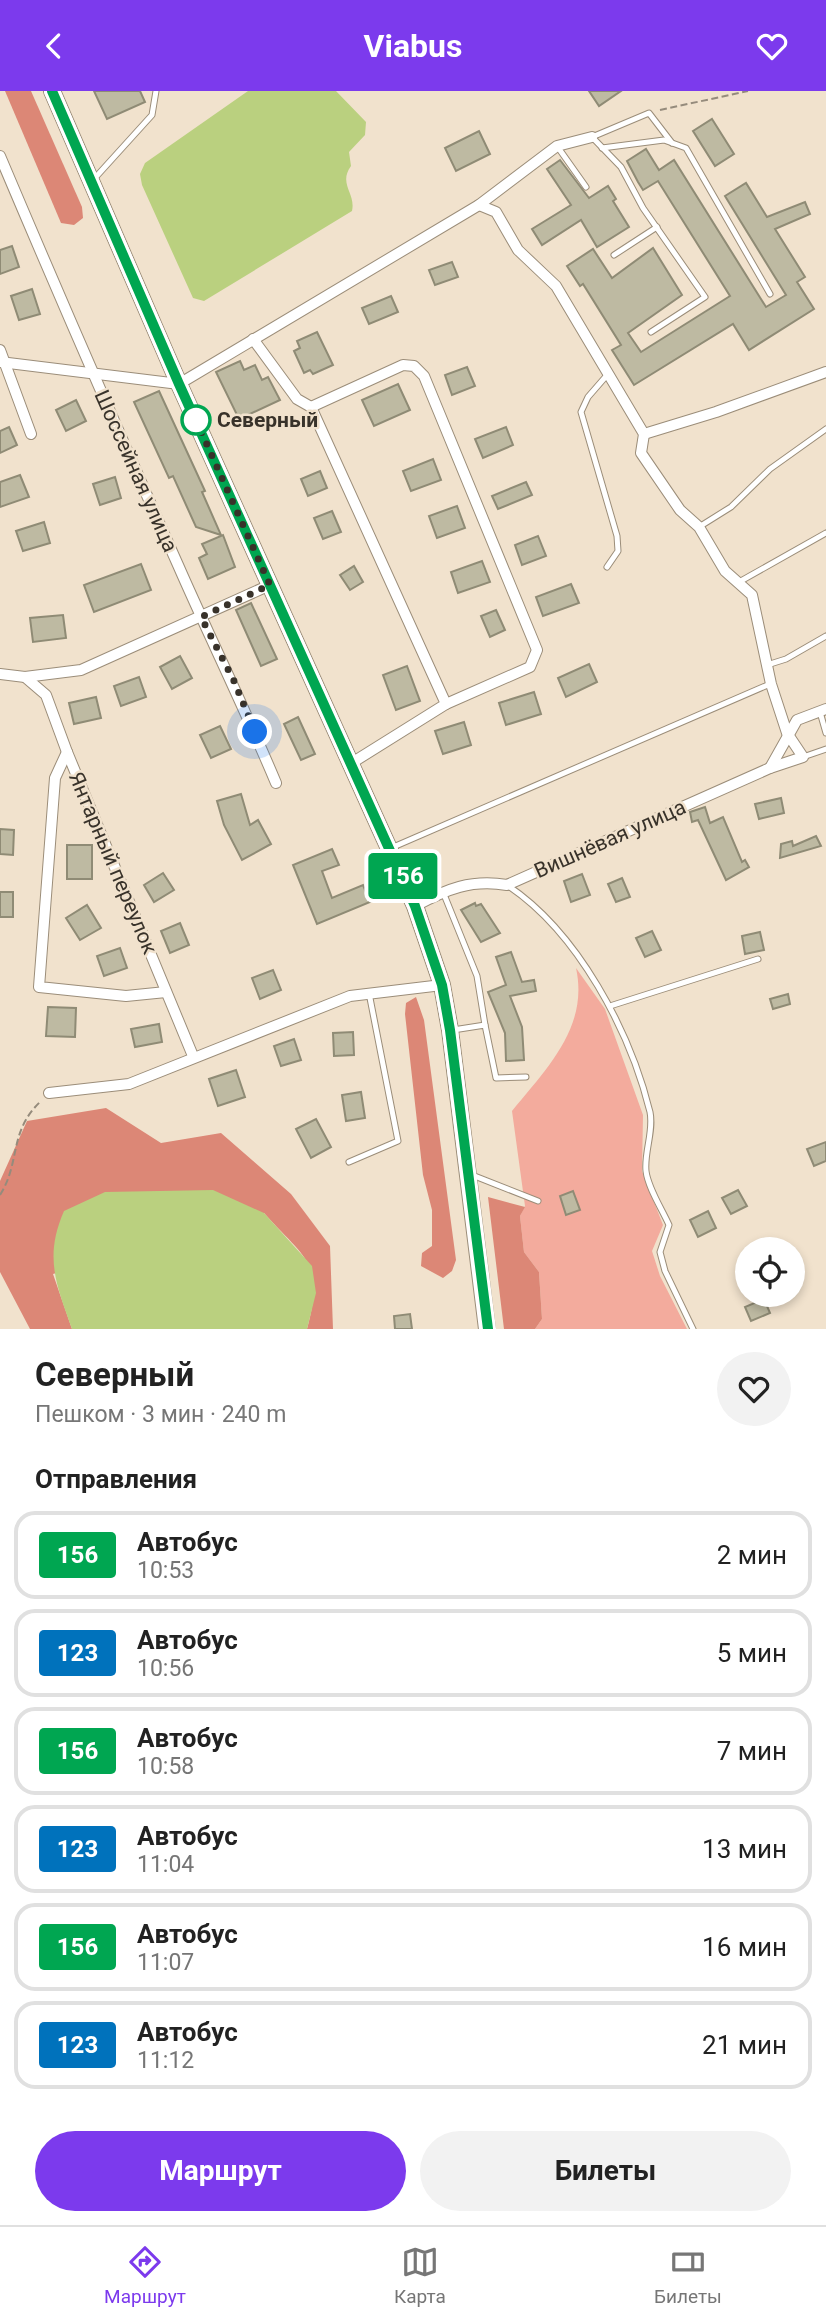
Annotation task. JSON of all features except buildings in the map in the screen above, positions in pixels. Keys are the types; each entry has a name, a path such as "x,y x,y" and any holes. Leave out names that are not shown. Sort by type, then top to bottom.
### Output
{"main road":[{"path":"52,91 179,384 415,906 442,985 450,1030 466,1173 488,1329"}],"street":[{"path":"3,363 179,384 479,205 557,146 592,137"},
{"name":"Шоссейная улица","path":"0,156 93,375 201,617 234,681 276,783"},
{"path":"479,205 496,212 518,250 556,286 643,434 641,453 680,510 699,527 725,571 752,595 771,684 787,733 803,757"},
{"path":"253,339 297,399 311,407 446,704"},
{"path":"0,350 31,434"},
{"path":"311,407 403,365 414,366 424,376 537,650 530,667 446,704 350,764"},
{"path":"643,434 716,412 826,372"},
{"path":"0,674 24,677 81,670 270,585"},
{"name":"Янтарный переулок","path":"24,677 46,695 66,753 193,1056"},
{"path":"770,768 787,733 797,720 823,710"},
{"path":"66,753 55,778 39,987 125,996 166,992"},
{"name":"Вишнёвая улица","path":"415,906 464,883 486,881 507,885 770,768 803,757"},
{"path":"49,1093 129,1084 193,1056 350,996 442,985"}],"lane":[{"path":"91,181 152,115 156,91"},
{"path":"651,332 705,297 657,227 621,167 592,137 649,113 671,143"},
{"path":"602,148 630,142 664,140 686,148 770,294"},
{"path":"557,146 586,187"},
{"path":"614,255 657,227"},
{"path":"607,566 618,551 617,536 581,412 588,397 608,374"},
{"path":"699,527 731,507 770,469 826,429"},
{"path":"739,582 826,533"},
{"path":"767,666 786,659 826,636"},
{"path":"391,848 771,684"},
{"path":"823,710 826,733"},
{"path":"803,757 826,749"},
{"path":"507,885 525,897 585,965 610,1006 651,1115 646,1172 669,1225 660,1252 665,1271 693,1329"},
{"path":"443,892 477,976 496,1078 526,1077"},
{"path":"610,1006 758,959"},
{"path":"349,1162 398,1140 369,993"},
{"path":"450,1030 485,1025"},
{"path":"466,1173 538,1201"}],"path":[{"path":"649,113 748,91"},
{"path":"0,1195 19,1129 26,1115 49,1093"}],"shaded area":[{"path":"5,91 31,91 82,207 83,218 74,225 61,223"},
{"path":"248,91 336,91 366,122 365,135 349,152 351,166 346,178 352,199 352,211 204,301 193,298 142,185 140,174 145,163"},
{"path":"576,968 605,1009 643,1115 642,1171 663,1225 652,1251 660,1276 687,1329 535,1329 542,1319 539,1272 524,1252 520,1216 525,1206 512,1111 539,1079 571,1028 578,989"},
{"path":"416,997 424,1020 456,1260 452,1271 443,1278 421,1266 422,1253 432,1246 432,1210 423,1175 405,1014 406,1003"},
{"path":"106,1108 161,1143 221,1133 291,1194 330,1246 333,1329 307,1329 314,1289 308,1263 264,1213 53,1274 72,1329 30,1329 0,1272 0,1181 27,1121"},
{"path":"213,1190 264,1213 312,1266 316,1293 307,1329 72,1329 54,1270 55,1243 64,1211 105,1192"},
{"path":"488,1197 525,1207 520,1216 524,1252 539,1272 542,1319 535,1329 504,1329"}],"bus line":[{"name":"156","path":"52,91 179,384 415,906 442,985 450,1030 468,1192 488,1329"}],"place":[{"name":"Северный","path":"196,420"}],"route":[{"path":"196,420 191,409 270,585 201,617 234,681 255,732"}]}
